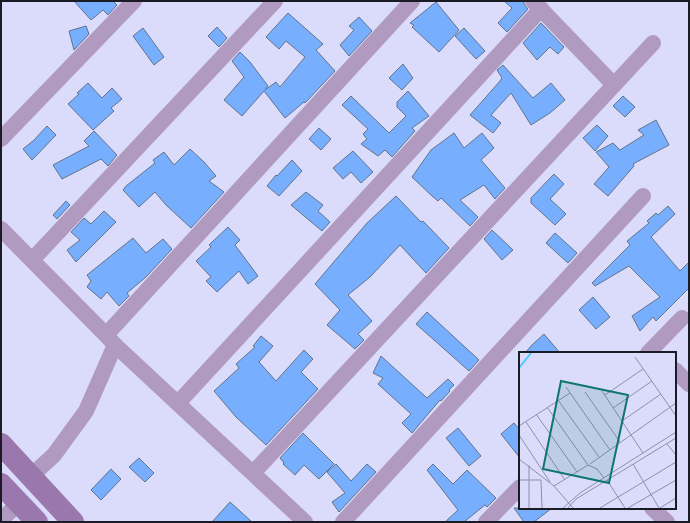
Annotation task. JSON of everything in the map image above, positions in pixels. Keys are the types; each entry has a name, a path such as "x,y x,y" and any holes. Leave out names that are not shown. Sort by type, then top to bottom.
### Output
{"main road":[{"path":"1,444 73,522"},
{"path":"1,484 37,522"}],"street":[{"path":"1,139 134,1"},
{"path":"32,260 275,1"},
{"path":"30,476 54,456 86,411 110,340 412,1"},
{"path":"178,403 537,5 614,85"},
{"path":"254,473 653,43"},
{"path":"343,522 642,196"},
{"path":"1,229 110,340 305,522"},
{"path":"652,352 682,318"},
{"path":"676,371 689,384"},
{"path":"487,522 519,488"},
{"path":"1,520 19,504"},
{"path":"653,509 667,522"}],"building":[{"path":"74,1 113,1 117,5 108,15 103,10 91,20"},
{"path":"504,1 524,1 524,4 528,9 507,32 498,23 512,8"},
{"path":"436,2 459,30 439,52 412,27 414,25 410,23"},
{"path":"288,13 323,44 316,50 335,71 305,103 304,102 285,118 264,91 242,116 224,100 244,77 232,61 240,52 250,62 268,86 265,90 276,82 280,87 305,57 286,41 279,49 266,37"},
{"path":"359,17 372,31 349,56 340,45 354,30 349,26"},
{"path":"541,23 564,47 558,54 550,47 537,60 523,43"},
{"path":"86,26 89,34 74,50 69,31"},
{"path":"217,27 227,38 219,47 208,36"},
{"path":"143,28 164,57 154,65 133,36"},
{"path":"464,28 485,51 476,59 455,36"},
{"path":"403,64 413,78 402,90 389,78"},
{"path":"503,65 533,98 551,83 565,100 550,113 531,125 511,93 491,115 501,123 493,133 470,115 502,78 497,70"},
{"path":"88,83 102,98 112,88 122,99 111,108 114,111 93,130 68,104"},
{"path":"408,91 429,116 412,128 415,131 392,157 385,150 378,156 361,144 367,139 363,134 368,129 342,105 351,96 389,133 406,116 397,107 397,102"},
{"path":"623,96 635,107 625,117 613,106"},
{"path":"656,120 669,145 633,164 634,166 608,196 594,184 609,167 596,152 613,143 620,150 644,135 638,130"},
{"path":"597,125 608,136 595,151 583,138"},
{"path":"47,126 56,135 32,160 23,149"},
{"path":"319,128 331,139 321,150 309,139"},
{"path":"94,131 117,155 108,166 101,159 62,179 53,165 89,146 84,141"},
{"path":"454,133 464,148 482,133 494,148 481,160 505,188 495,199 484,185 460,200 478,217 470,226 441,198 438,201 412,177 431,150"},
{"path":"190,149 216,176 209,181 224,192 191,228 166,205 155,192 139,207 123,190 155,163 153,160 164,152 174,165"},
{"path":"353,151 373,172 361,183 351,172 343,179 333,168"},
{"path":"292,160 302,171 279,196 267,186"},
{"path":"554,174 564,184 550,199 566,214 555,225 531,203 531,198"},
{"path":"306,192 323,205 318,211 330,222 322,231 291,205"},
{"path":"396,196 449,248 426,273 400,245 370,277 348,295 372,321 358,334 364,340 355,349 327,325 340,310 315,284 367,223"},
{"path":"66,201 70,205 57,219 53,215"},
{"path":"668,206 675,214 651,237 680,271 689,262 689,288 656,321 653,317 640,331 632,316 660,297 629,266 595,286 592,283 630,245 627,241 649,223 647,221 656,213 658,215"},
{"path":"104,211 116,222 76,262 67,250 80,240 71,232 84,218 91,224"},
{"path":"228,227 240,240 235,245 258,276 248,284 239,271 217,292 206,281 211,277 196,261 211,247 209,245"},
{"path":"492,230 513,250 502,260 484,239"},
{"path":"555,233 577,253 568,263 546,243"},
{"path":"133,238 146,253 163,239 172,249 146,277 127,293 129,296 119,306 107,292 101,299 87,287 91,281 87,275"},
{"path":"593,297 610,317 596,329 579,310"},
{"path":"427,312 479,360 469,371 416,324"},
{"path":"544,334 559,352 526,352"},
{"path":"261,336 273,346 259,362 276,381 304,350 313,359 301,372 318,389 266,445 236,417 214,391 239,368 236,364 255,347 253,346"},
{"path":"381,356 427,398 448,379 454,385 412,433 402,423 411,414 378,384 383,378 373,373"},
{"path":"514,423 519,429 519,457 501,434"},
{"path":"458,428 481,456 469,466 446,438"},
{"path":"303,433 334,464 319,479 304,465 295,475 283,464 284,463 280,458"},
{"path":"139,458 154,473 145,482 129,467"},
{"path":"336,464 351,481 367,464 376,472 339,512 332,502 345,493 327,472"},
{"path":"433,464 453,484 467,470 496,498 487,507 485,505 464,522 445,522 458,510 427,470"},
{"path":"111,469 121,479 101,500 91,490"},
{"path":"230,502 252,522 212,522"},
{"path":"514,508 551,509 534,522 524,522"}]}
